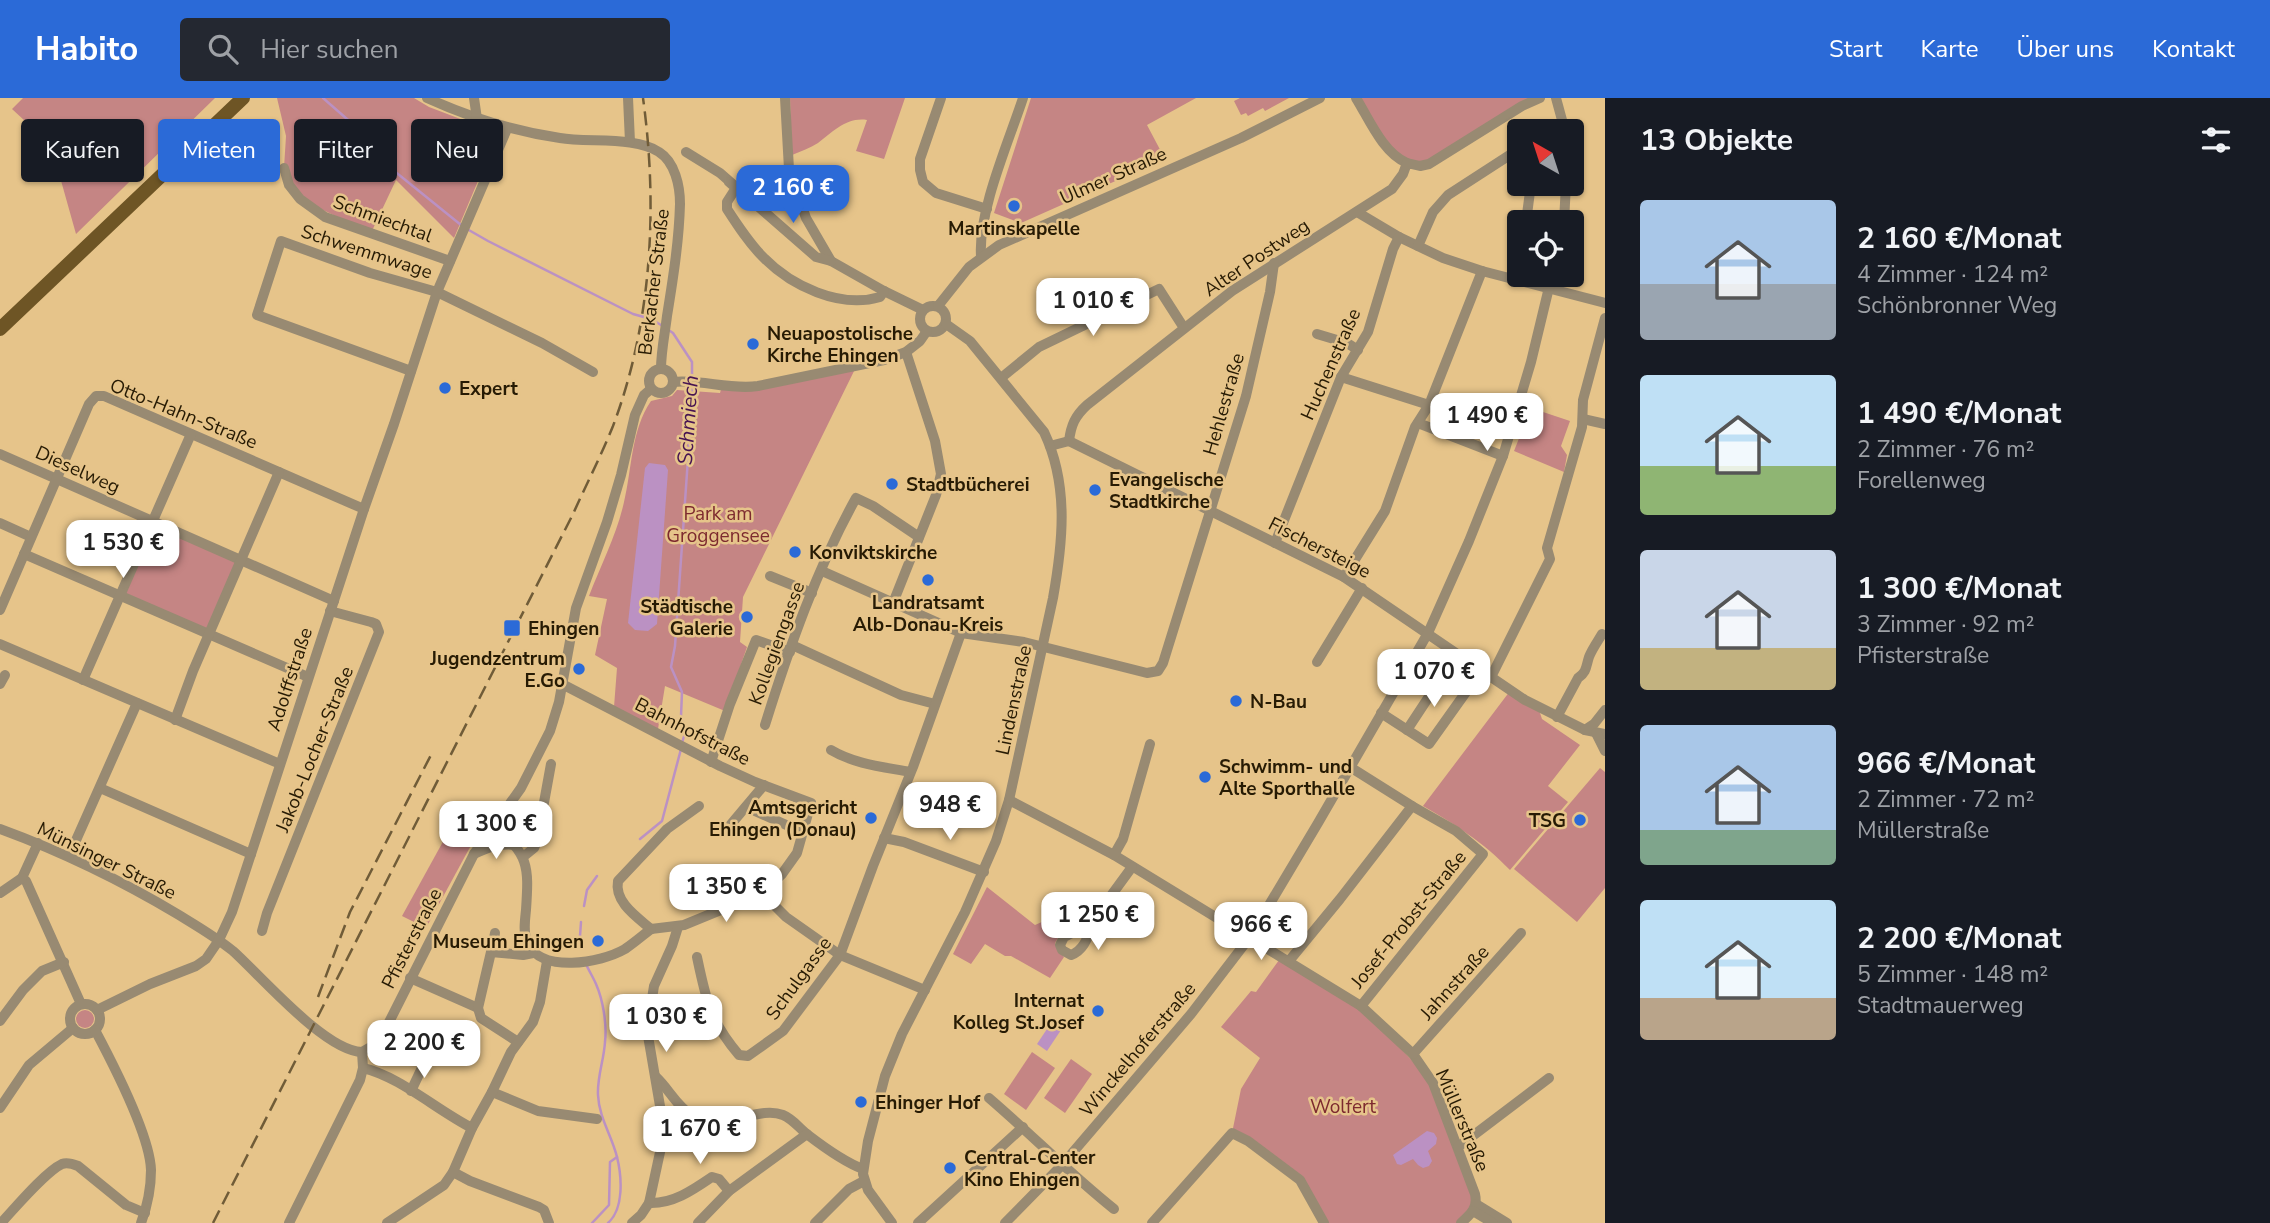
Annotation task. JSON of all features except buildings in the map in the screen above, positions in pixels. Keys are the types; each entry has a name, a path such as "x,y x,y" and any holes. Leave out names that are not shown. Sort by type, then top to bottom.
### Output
{"main road":[{"path":"0,329 243,98"}],"street":[{"name":"Berkacher Straße","path":"427,98 477,119"},
{"path":"474,98 477,119"},
{"path":"628,98 630,142"},
{"path":"785,98 789,169 806,218 831,261 923,310"},
{"path":"941,98 920,159 923,183 936,193 987,209"},
{"path":"981,256 987,209 1023,98"},
{"name":"Ulmer Straße","path":"938,306 960,277 981,256 999,245 1241,138 1320,98"},
{"path":"1356,98 1394,155 1407,163 1420,166 1429,164 1522,106 1540,98"},
{"path":"1556,98 1562,119"},
{"name":"Berkacher Straße","path":"503,128 563,139 630,142 659,151 674,167 680,201 674,275 661,369"},
{"name":"Adolffstraße","path":"97,1010 206,960 232,912 363,509 437,292 506,129"},
{"path":"685,152 720,173 816,257 831,261"},
{"path":"1419,246 1433,212 1448,195 1507,157"},
{"name":"Alter Postweg","path":"1069,441 1076,416 1105,389 1232,291 1392,189 1407,163"},
{"name":"Schmiechtal","path":"285,168 289,184 300,199 325,217 450,261"},
{"path":"729,182 736,188 727,202 727,209 763,257 777,270 816,292 836,298 852,301 871,299 880,297 884,291"},
{"path":"1357,212 1399,237 1443,258 1507,277"},
{"name":"Huchenstraße","path":"1275,543 1341,377 1368,332 1399,237"},
{"name":"Schwemmwage","path":"411,371 257,315 281,241 370,273 437,292"},
{"name":"Hehlestraße","path":"1042,647 1147,673 1158,671 1163,663 1246,396 1265,316 1274,263"},
{"path":"1344,577 1385,511 1418,423 1429,405 1482,271"},
{"path":"1549,287 1605,303"},
{"name":"Winckelhoferstraße","path":"1005,1223 1062,1165 1185,1021 1251,937 1350,767 1427,633 1469,541 1503,456 1535,347 1549,287"},
{"path":"1001,378 1039,347 1159,289 1184,328"},
{"path":"437,292 542,343 593,372"},
{"path":"938,306 946,313 946,324 938,331 927,331 920,319 923,310 938,306"},
{"path":"1491,677 1550,559 1547,548 1583,419 1583,400 1605,318"},
{"name":"Lindenstraße","path":"864,1175 885,1076 899,1040 984,872 1005,818 1059,567 1061,494 1050,446 1037,422 970,341 946,324"},
{"path":"678,381 665,393 657,393 651,389 649,378 654,371 661,369 669,372 678,381 742,388 758,386 884,360 906,352 920,341 927,331"},
{"path":"1317,334 1347,343 1358,350"},
{"path":"893,603 936,495 941,474 935,441 906,352"},
{"path":"1341,377 1429,405"},
{"name":"Pfisterstraße","path":"362,1052 381,1038 474,854 531,772 550,731 576,608 614,499 635,415 644,396 651,389"},
{"name":"Otto-Hahn-Straße","path":"0,610 89,404 96,396 104,396 363,509"},
{"path":"1583,419 1605,424"},
{"path":"1418,423 1503,456"},
{"path":"83,680 191,434"},
{"path":"1050,446 1069,441"},
{"name":"Fischersteige","path":"1069,441 1344,577 1525,700 1557,717 1595,732"},
{"name":"Dieselweg","path":"0,454 242,560 332,606"},
{"path":"175,720 279,472"},
{"name":"Kollegiengasse","path":"765,725 812,593 856,498 873,506 919,537"},
{"path":"0,523 31,537"},
{"path":"24,554 308,677"},
{"path":"822,570 961,633 1042,647"},
{"path":"769,576 812,593"},
{"path":"1317,662 1362,588"},
{"name":"Jakob-Locher-Straße","path":"262,931 379,632 376,624 332,606"},
{"name":"Schulgasse","path":"697,957 706,1003 724,1038 740,1055 748,1056 783,1031 840,955 961,633"},
{"path":"1557,717 1578,678 1584,674 1588,659 1602,634"},
{"path":"712,762 730,704 756,640 791,648 856,673 901,695 935,704"},
{"path":"0,644 280,764"},
{"path":"1407,730 1457,654"},
{"path":"1381,713 1429,744 1481,671"},
{"name":"Bahnhofstraße","path":"562,684 712,762 811,803 802,832"},
{"path":"69,856 137,703"},
{"path":"1605,710 1594,724 1605,751"},
{"path":"1114,855 1124,839 1150,744"},
{"path":"831,750 860,762 910,772"},
{"path":"523,857 534,848 537,841 551,764"},
{"path":"1289,961 1412,806 1350,767"},
{"path":"727,829 764,785"},
{"path":"100,788 251,854"},
{"name":"Müllerstraße","path":"1009,800 1114,855 1361,1006 1413,1054 1433,1083 1475,1194 1475,1208"},
{"path":"651,929 624,905 617,887 618,881 667,829 699,806"},
{"name":"Josef-Probst-Straße","path":"1361,1006 1483,854 1456,831 1412,806"},
{"path":"494,825 516,845 523,857 527,878 526,937 533,953 547,961 578,961 624,949 651,929 678,927 762,893 792,862 799,849 802,832 746,807"},
{"name":"Münsinger Straße","path":"0,829 69,856 139,890 219,940 326,1037 362,1052"},
{"path":"884,838 984,872"},
{"path":"0,893 22,878 38,843"},
{"path":"474,854 494,845 516,845"},
{"path":"1091,923 1132,867"},
{"path":"22,878 26,881 64,962 81,1004"},
{"path":"762,893 786,917 840,955 925,990"},
{"path":"632,1223 649,1203 662,1143 660,1106 647,1030 654,986 678,927"},
{"path":"495,933 478,1008 481,1018 518,1042"},
{"name":"Jahnstraße","path":"1413,1054 1521,933"},
{"path":"491,952 523,955 533,953"},
{"path":"387,1223 444,1185 453,1172 511,1052 533,1022 540,1002 547,961"},
{"path":"0,1021 23,990 43,971 64,962"},
{"path":"410,978 478,1008"},
{"path":"90,1004 97,1010 100,1023 95,1030 86,1034 72,1028 70,1014 76,1006 90,1004"},
{"path":"0,1108 29,1065 72,1028"},
{"path":"1,1223 48,1175 62,1164 70,1163 143,1218 151,1168 144,1139 95,1030"},
{"path":"411,1091 439,1032"},
{"path":"289,1223 360,1080 363,1068 362,1052"},
{"path":"363,1068 411,1091 472,1128"},
{"path":"656,1077 676,1101 694,1116 713,1122 776,1114 787,1117 864,1175 873,1197 892,1223"},
{"path":"1458,1147 1549,1078"},
{"path":"492,1092 538,1111 597,1119"},
{"path":"989,1098 1114,1209"},
{"path":"662,1143 689,1139 726,1126 731,1121"},
{"path":"918,1223 1023,1127"},
{"path":"1152,1223 1232,1133 1248,1141 1300,1180 1324,1223"},
{"path":"698,1223 729,1191 807,1134"},
{"path":"453,1172 539,1207 544,1210 549,1223"},
{"path":"815,1223 864,1175"},
{"path":"649,1203 662,1203 694,1189 712,1177 719,1179 729,1191"},
{"path":"1461,1223 1475,1208"},
{"path":"1475,1208 1493,1223"},
{"path":"1475,1208 1507,1223"},
{"path":"405,1212 411,1223"}],"green space":[{"path":"23,98 215,98 194,119 158,119 158,154 144,167 144,119 23,119 12,109"},
{"path":"277,98 414,98 460,119 411,119 411,182 478,182 454,238 397,181 397,119 294,119 294,182 395,182 371,233 300,199 284,168 286,136"},
{"path":"790,98 905,98 884,159 856,151 867,120 846,123 818,143 792,155"},
{"path":"1031,98 1196,98 1147,125 1165,159 1021,223 994,213"},
{"path":"1240,98 1289,98 1265,111 1263,108 1248,116 1246,113 1241,115 1234,101"},
{"path":"1355,98 1540,98 1420,166 1394,155"},
{"path":"61,182 129,182 76,234"},
{"name":"Park am Groggensee","path":"857,365 743,597 740,642 747,647 725,711 665,686 658,729 614,707 617,668 595,655 607,599 589,596 621,514 639,424 651,401 672,396 677,390 720,393 722,386 742,388"},
{"path":"1531,408 1570,421 1561,446 1567,455 1564,472 1514,451"},
{"path":"155,526 236,562 206,630 125,594"},
{"path":"1510,691 1538,707 1542,719 1580,745 1548,786 1568,802 1510,870 1469,835 1423,806"},
{"name":"TSG","path":"1600,768 1605,772 1605,888 1577,922 1514,869"},
{"path":"471,813 477,826 475,838 426,928 402,916 456,818"},
{"path":"987,887 1035,925 1060,914 1069,928 1060,934 1055,943 1064,957 1050,978 985,944 971,964 953,954"},
{"name":"Wolfert","path":"1282,956 1361,1006 1433,1083 1476,1198 1460,1223 1324,1223 1300,1180 1232,1133 1241,1089 1260,1058 1221,1027 1251,991 1256,992"},
{"path":"85,1010 91,1013 94,1019 91,1025 85,1028 79,1025 76,1019 79,1013"},
{"path":"1032,1052 1055,1068 1026,1110 1004,1094"},
{"path":"1071,1059 1092,1074 1065,1113 1044,1098"}],"shaded area":[{"path":"649,463 665,465 668,470 657,624 648,631 635,630 628,623 645,468"},
{"path":"1053,1020 1063,1027 1047,1051 1037,1044"},
{"path":"1427,1131 1434,1133 1437,1138 1436,1144 1428,1151 1432,1161 1429,1166 1423,1168 1413,1159 1401,1165 1397,1164 1393,1155"}],"waterway":[{"name":"Schmiech","path":"323,98 355,126 382,154 393,170 461,225"},
{"name":"Schmiech","path":"467,229 633,314 661,325"},
{"name":"Schmiech","path":"670,331 692,362 692,380"},
{"name":"Schmiech","path":"682,743 685,733 681,716 682,692 671,667 675,646 693,386"},
{"name":"Schmiech","path":"640,839 662,821 681,749"},
{"name":"Schmiech","path":"584,906 587,890 597,876"},
{"name":"Schmiech","path":"580,936 581,922"},
{"name":"Schmiech","path":"586,964 595,981 604,1012 605,1042 598,1095 620,1174 617,1210 608,1223"},
{"path":"592,1223 609,1205 610,1162 617,1157"}],"railway":[{"path":"213,1223 573,514 613,426 636,346 648,264 650,180 643,98"},
{"path":"318,997 350,912 432,753"}],"place":[{"name":"Martinskapelle","path":"1014,206"},
{"name":"Neuapostolische Kirche Ehingen","path":"753,344"},
{"name":"Expert","path":"445,388"},
{"name":"Stadtbücherei","path":"892,484"},
{"name":"Evangelische Stadtkirche","path":"1095,490"},
{"name":"Konviktskirche","path":"795,552"},
{"name":"Landratsamt Alb-Donau-Kreis","path":"928,580"},
{"name":"Städtische Galerie","path":"747,617"},
{"name":"Ehingen","path":"512,628"},
{"name":"Jugendzentrum E.Go","path":"579,669"},
{"name":"N-Bau","path":"1236,701"},
{"name":"Schwimm- und Alte Sporthalle","path":"1205,777"},
{"name":"Amtsgericht Ehingen (Donau)","path":"871,818"},
{"name":"TSG","path":"1580,820"},
{"name":"Museum Ehingen","path":"598,941"},
{"name":"Internat Kolleg St.Josef","path":"1098,1011"},
{"name":"Ehinger Hof","path":"861,1102"},
{"name":"Central-Center Kino Ehingen","path":"950,1168"}]}
